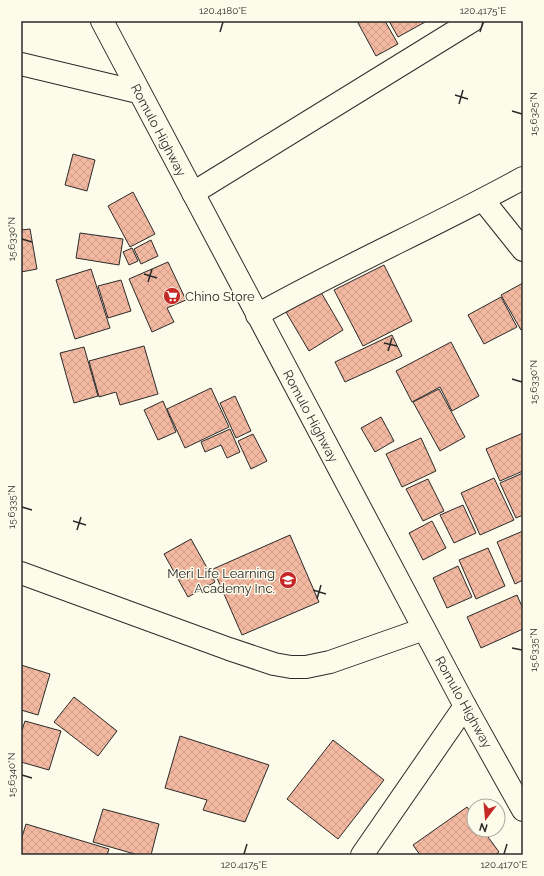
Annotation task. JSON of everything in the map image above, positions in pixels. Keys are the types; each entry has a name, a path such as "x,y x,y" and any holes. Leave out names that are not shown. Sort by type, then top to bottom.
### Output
{"main road":[{"name":"Romulo Highway","path":"102,21 138,92 465,706 523,810"},
{"path":"193,193 472,21"},
{"path":"21,64 138,92"},
{"path":"257,316 293,295 483,200 523,178"},
{"path":"483,200 523,250"},
{"path":"21,573 229,649 274,664 290,667 306,667 330,662 424,629"},
{"path":"362,855 465,706"}],"building":[{"path":"357,21 385,21 398,44 376,56"},
{"path":"389,21 427,21 398,37"},
{"path":"73,154 95,160 87,191 65,185"},
{"path":"133,192 155,234 130,247 108,206"},
{"path":"30,229 37,269 21,272 21,230"},
{"path":"80,233 123,239 119,265 76,258"},
{"path":"151,240 158,256 141,264 134,249"},
{"path":"132,248 138,261 129,265 123,252"},
{"path":"168,262 186,300 167,308 174,322 152,332 129,279"},
{"path":"384,265 412,321 363,346 334,290"},
{"path":"91,269 110,328 75,339 56,280"},
{"path":"121,280 131,311 108,318 98,286"},
{"path":"523,283 523,329 521,330 501,295"},
{"path":"318,287 343,330 309,351 283,307"},
{"path":"501,297 517,327 484,344 468,315"},
{"path":"392,335 402,356 345,382 335,362"},
{"path":"451,342 479,396 452,411 440,387 412,402 396,371"},
{"path":"144,346 158,394 120,405 116,392 99,397 89,361"},
{"path":"84,347 98,396 74,403 60,353"},
{"path":"211,388 229,427 185,448 167,409"},
{"path":"439,389 465,437 440,451 413,402"},
{"path":"235,396 251,431 236,438 220,403"},
{"path":"163,401 176,432 158,440 144,410"},
{"path":"381,417 394,441 375,452 361,428"},
{"path":"230,429 240,452 227,458 221,445 205,452 201,442"},
{"path":"523,433 523,471 500,481 486,449"},
{"path":"253,434 267,461 251,469 238,441"},
{"path":"421,438 436,471 402,487 386,454"},
{"path":"523,473 523,515 516,518 500,483"},
{"path":"494,478 514,520 480,535 461,493"},
{"path":"428,479 444,511 423,521 406,489"},
{"path":"463,505 476,533 454,543 440,515"},
{"path":"432,521 446,548 423,560 409,533"},
{"path":"523,531 523,580 515,584 497,542"},
{"path":"290,535 319,602 242,635 213,569"},
{"path":"191,539 215,582 188,597 164,554"},
{"path":"488,548 505,586 476,599 459,560"},
{"path":"458,566 472,597 447,608 433,578"},
{"path":"517,595 523,609 523,629 481,648 467,617"},
{"path":"21,665 50,674 38,715 21,710"},
{"path":"74,697 117,731 98,756 54,722"},
{"path":"25,721 61,731 49,770 21,762 21,733"},
{"path":"180,736 269,765 245,822 203,810 207,800 165,788"},
{"path":"333,740 384,780 338,839 287,799"},
{"path":"466,808 466,838 489,838 499,852 495,855 420,855 413,845"},
{"path":"103,809 159,824 151,855 138,855 93,842"},
{"path":"26,824 109,849 107,855 21,855 21,840"}],"place":[{"name":"Chino Store","path":"172,296"},
{"name":"Meri Life Learning Academy Inc.","path":"288,580"}]}
